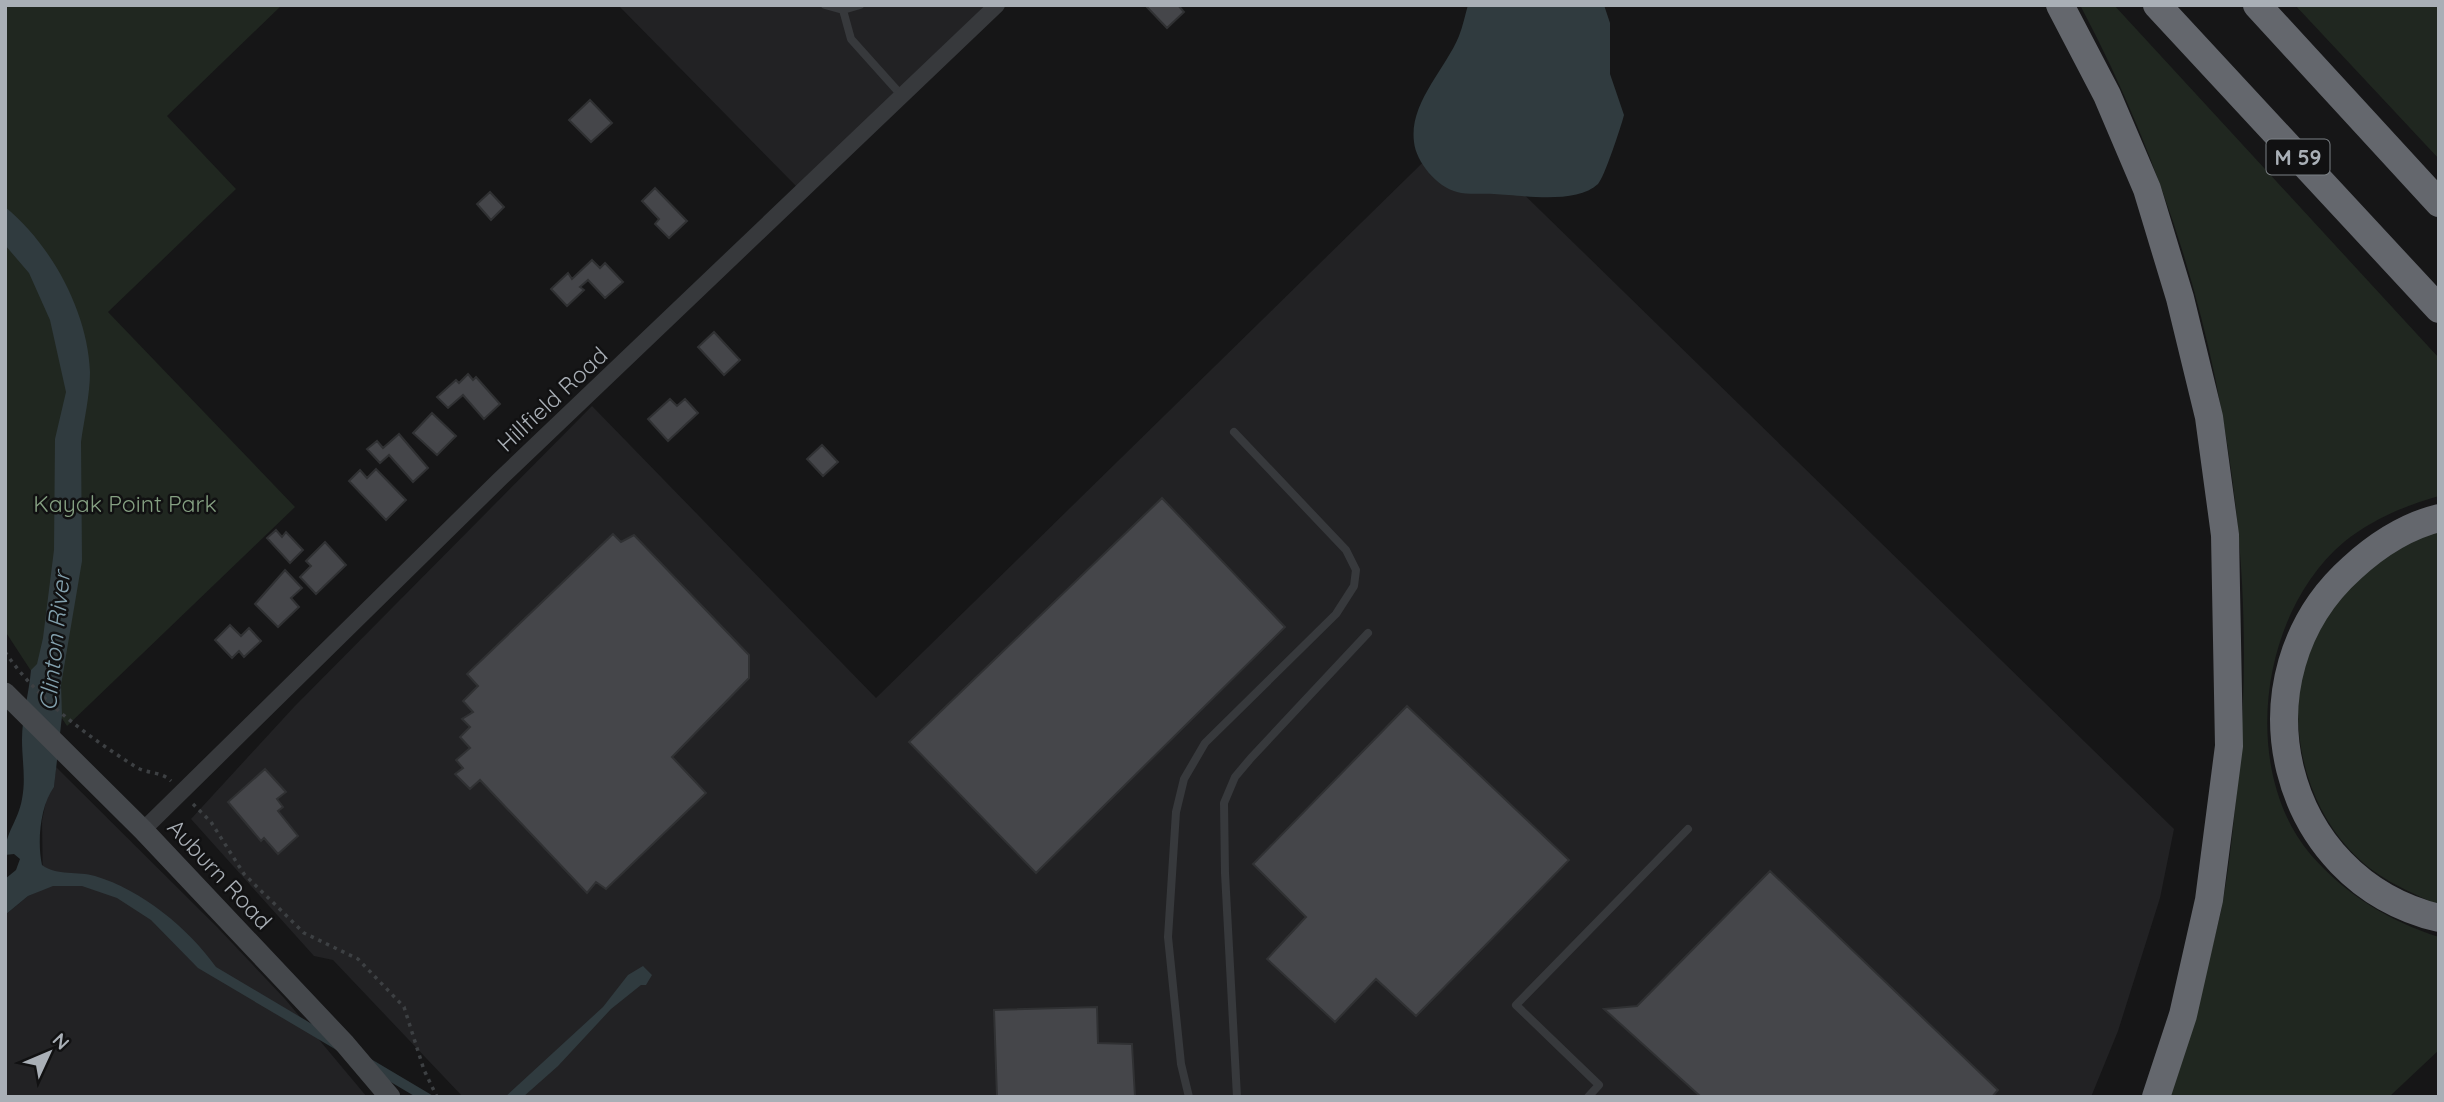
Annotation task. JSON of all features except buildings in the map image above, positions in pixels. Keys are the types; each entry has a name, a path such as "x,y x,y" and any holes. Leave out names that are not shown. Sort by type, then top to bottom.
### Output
{"highway":[{"path":"2060,5 2107,95 2147,190 2180,298 2209,417 2225,535 2230,677 2228,759 2209,900 2183,1015 2156,1097"},
{"name":"M 59","path":"2157,5 2439,309"},
{"path":"2257,5 2439,203"},
{"path":"2439,519 2419,523 2367,554 2327,590 2298,642 2287,678 2284,690 2283,745 2294,788 2323,841 2342,864 2368,887 2392,902 2439,918"}],"main road":[{"name":"Auburn Road","path":"5,693 143,830 345,1044 390,1097"}],"street":[{"name":"Hillfield Road","path":"143,830 489,490 997,5"}],"lane":[{"path":"825,5 843,10 860,5"},
{"path":"843,10 851,39 903,97"},
{"path":"1189,1097 1181,1064 1168,937 1176,811 1184,779 1206,743 1336,614 1354,586 1356,570 1346,550 1234,432"},
{"path":"1237,1097 1224,803 1235,777 1368,633"},
{"path":"1588,1097 1599,1085 1516,1005 1688,829"}],"path":[{"path":"5,652 16,668 76,727 140,770 165,775 211,822 244,874 304,933 358,959 404,1007 424,1070 437,1097"}],"shaded area":[{"path":"618,5 986,5 797,187"},
{"path":"1457,129 2174,829 2160,898 2118,1031 2091,1097 463,1097 333,960 314,956 191,819 294,707 592,406 876,698"},
{"path":"56,767 217,927 285,999 367,1097 5,1097 5,915 28,896 43,889 42,821 47,796 54,787"}],"green space":[{"name":"Kayak Point Park","path":"5,5 282,5 167,116 236,189 108,312 295,507 67,726 5,631"},
{"path":"2080,5 2114,5 2439,358 2439,496 2377,520 2344,542 2316,572 2293,608 2278,649 2269,693 2268,737 2274,780 2288,820 2311,855 2339,882 2369,905 2403,923 2439,937 2439,1050 2389,1097 2170,1097 2221,911 2229,865 2244,687 2242,586 2233,485 2217,385 2193,286 2162,190 2124,96"},
{"path":"2295,5 2439,5 2439,159"},
{"path":"2439,529 2439,905 2379,875 2349,849 2327,820 2312,787 2302,752 2298,715 2301,678 2310,643 2326,610 2349,582 2365,569 2425,533"}],"water":[{"path":"1468,5 1604,5 1610,23 1610,74 1624,115 1598,184 1576,195 1563,197 1466,193 1442,185 1423,165 1414,142 1417,114 1429,87 1453,49"},
{"name":"Clinton River","path":"5,207 37,240 64,281 82,326 90,372 81,442 82,561 61,685 62,716 54,787 41,824 42,865 54,871 95,876 113,882 147,901 192,938 216,967 435,1097 416,1097 198,968 151,920 117,898 82,886 53,886 28,896 5,915 5,879 16,870 20,859 14,854 5,855 9,833 23,792 23,723 31,670 37,664 43,638 54,550 55,439 66,392 50,320 29,273 5,245"},
{"path":"643,966 652,975 646,985 641,985 611,1009 558,1066 523,1097 505,1097 603,1007 628,975"}]}
